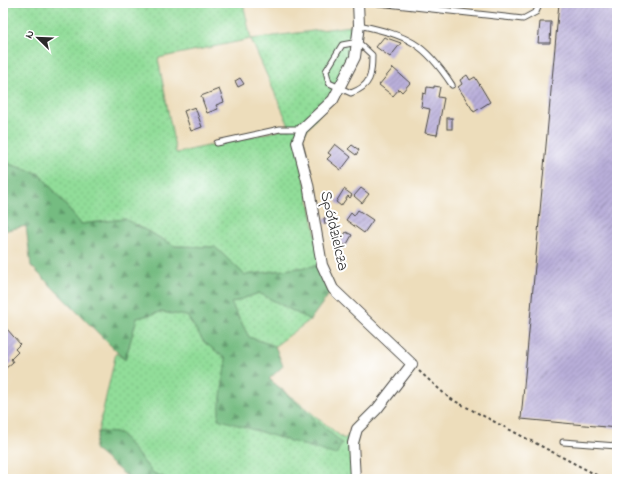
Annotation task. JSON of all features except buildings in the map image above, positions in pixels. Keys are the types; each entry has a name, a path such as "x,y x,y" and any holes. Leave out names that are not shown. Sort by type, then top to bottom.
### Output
{"street":[{"path":"302,129 333,100 355,57 359,25 358,3"},
{"name":"Spółdzielcza","path":"302,129 297,142 308,184 322,265 333,289 412,364"},
{"path":"355,479 353,444 357,429 377,410 412,364"}],"lane":[{"path":"378,3 523,19 536,12 540,3"},
{"path":"506,3 511,4"},
{"path":"359,25 386,31 412,41 437,63 452,85"},
{"path":"358,42 372,55 372,74 362,89 351,92 329,83 326,71 342,45 358,42"},
{"path":"217,143 280,129 302,129"},
{"path":"563,442 617,446"}],"path":[{"path":"412,364 448,398 604,479"}],"green space":[{"path":"3,3 243,3 251,39 359,25 358,42 340,88 297,142 322,265 245,275 215,247 175,246 125,219 81,224 40,174 3,162","holes":["251,39 290,128 176,153 158,58"]},
{"path":"3,162 40,174 81,224 125,219 175,246 215,247 245,275 322,265 333,289 310,320 259,293 231,303 249,337 275,346 283,366 269,379 342,443 336,455 218,419 226,359 204,342 187,316 161,312 137,318 125,360 31,266 26,226 3,231"},
{"path":"259,293 310,320 275,346 249,337 231,303"},
{"path":"161,312 187,316 204,342 342,443 269,379 344,439 357,429 355,479 168,479 153,473 120,433 98,432 116,353 125,360 137,318"},
{"path":"98,432 120,433 153,473 168,479 130,479 94,449"}]}
